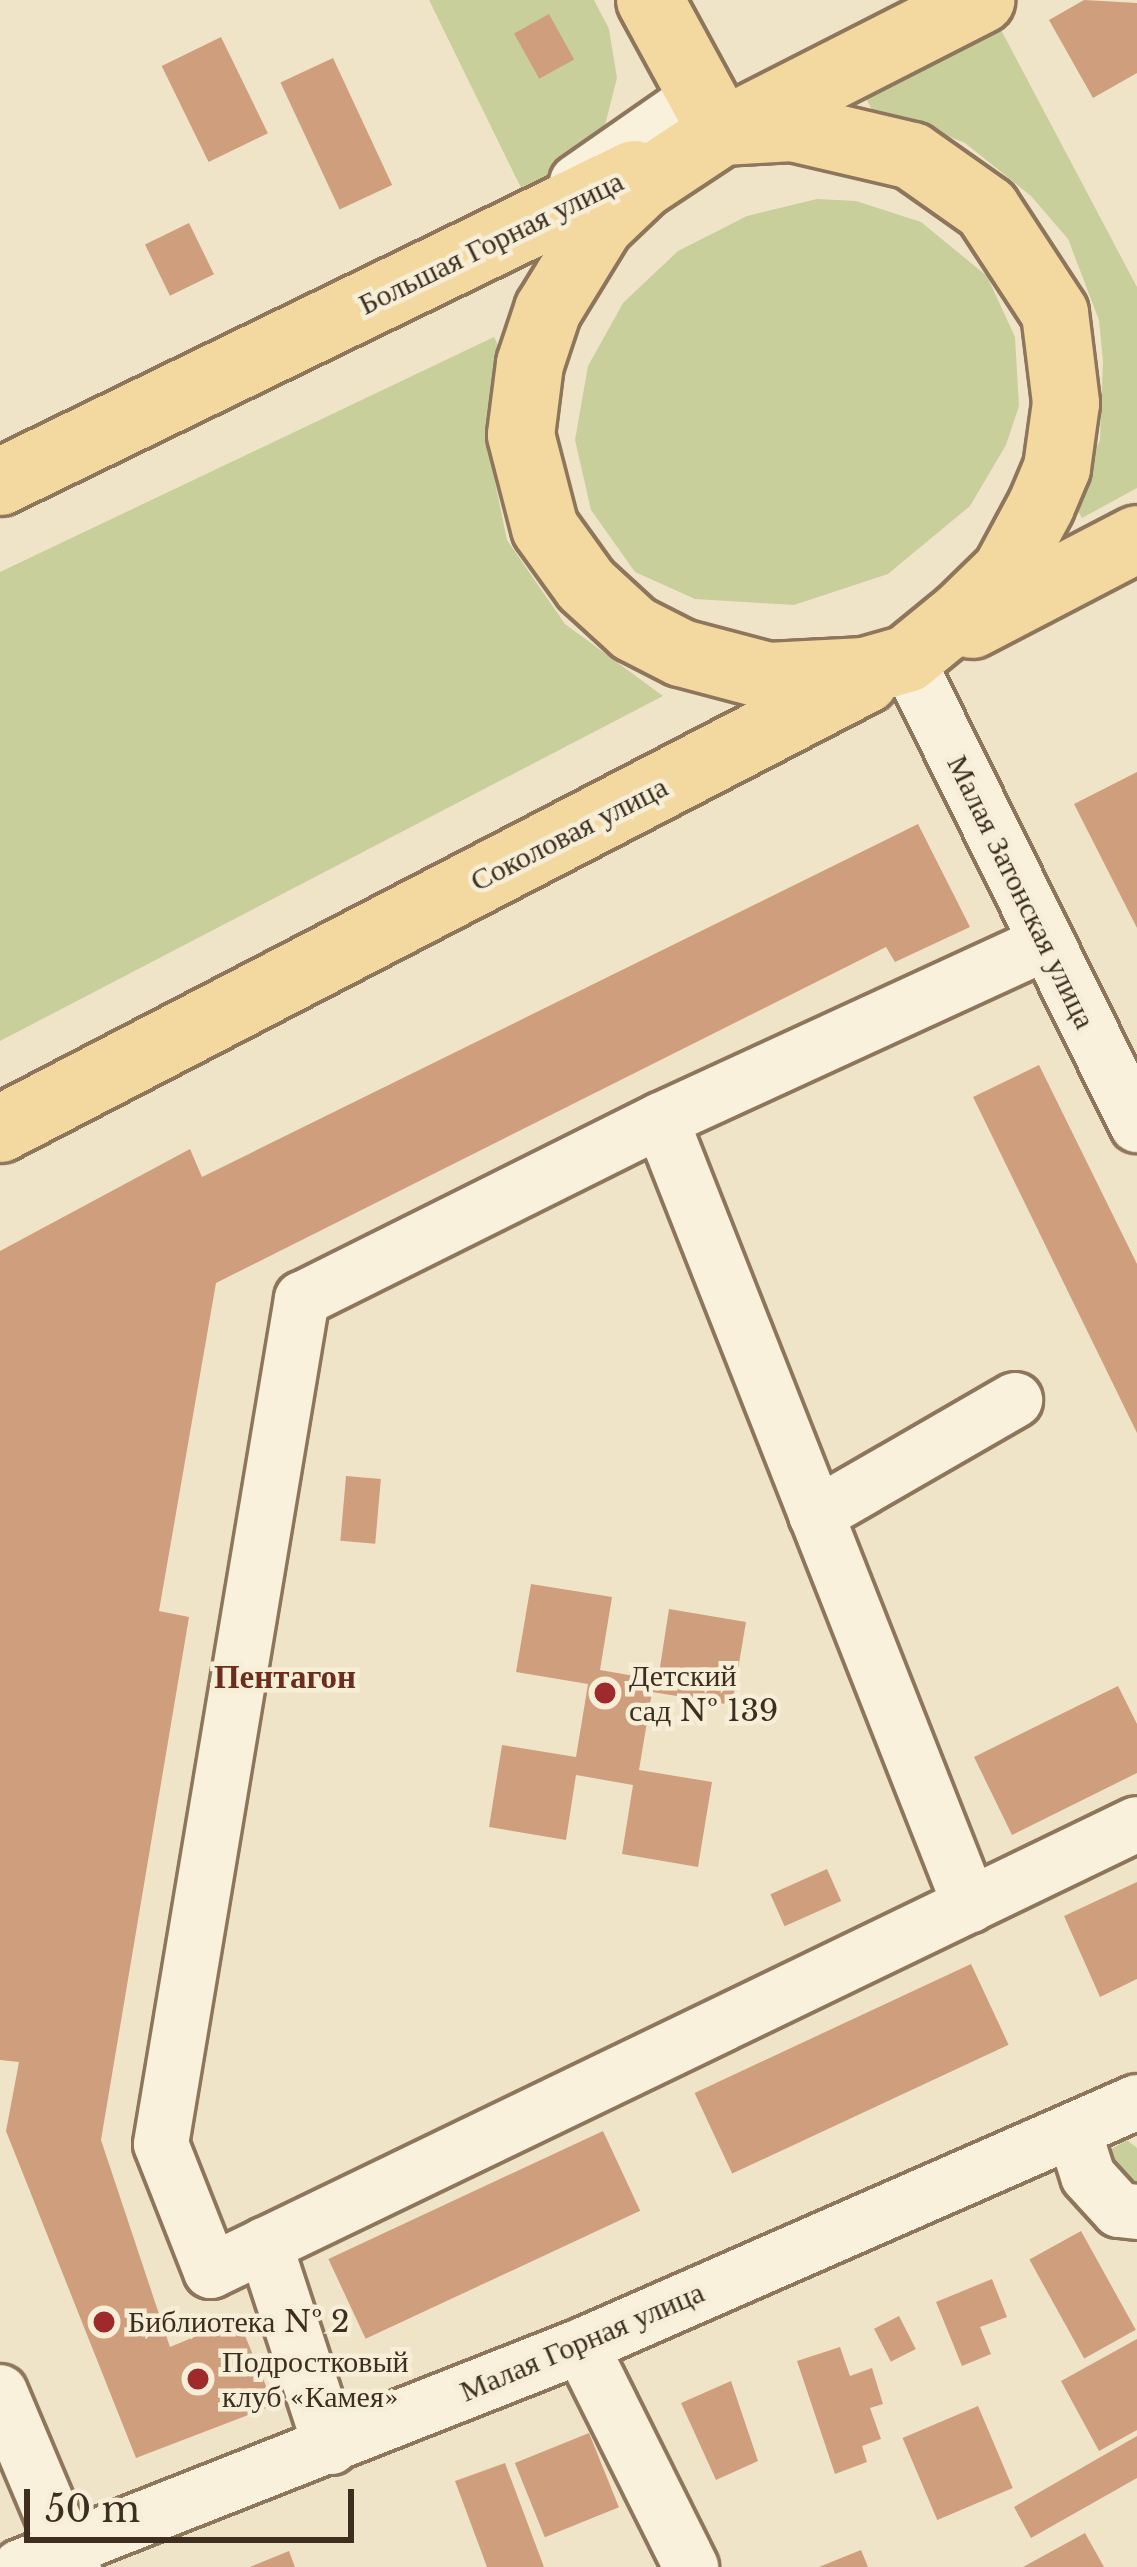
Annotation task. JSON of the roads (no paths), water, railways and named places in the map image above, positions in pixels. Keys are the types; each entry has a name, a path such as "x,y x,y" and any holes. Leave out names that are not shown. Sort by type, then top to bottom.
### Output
{"main road":[{"path":"650,0 712,113"},
{"name":"Большая Горная улица","path":"0,482 712,113 981,0"},
{"path":"712,113 912,156 987,209 1055,313 1066,404 1057,468 1041,506 1006,571 907,659 832,675 727,670 634,629 586,585 545,528 521,435 530,364 548,310 600,225 712,113"},
{"name":"Соколовая улица","path":"0,1129 1137,539"}],"street":[{"path":"0,465 517,214 712,113"},
{"name":"Малая Затонская улица","path":"907,659 1044,944 1131,1099"},
{"path":"1044,944 661,1120 302,1299 161,2144 211,2270 1137,1824"},
{"path":"661,1120 970,1905"},
{"path":"816,1516 1015,1400"},
{"name":"Малая Горная улица","path":"54,2562 581,2346 1137,2102"},
{"path":"1074,2132 1088,2176 1119,2210 1137,2212"},
{"path":"265,2245 331,2447"},
{"path":"581,2346 691,2567"},
{"path":"0,2392 54,2562"}],"place":[{"name":"Детский сад № 139","path":"605,1693"},
{"name":"Библиотека № 2","path":"104,2322"},
{"name":"Подростковый клуб «Камея»","path":"198,2379"}],"district":[{"name":"Пентагон","path":"285,1677"}]}
